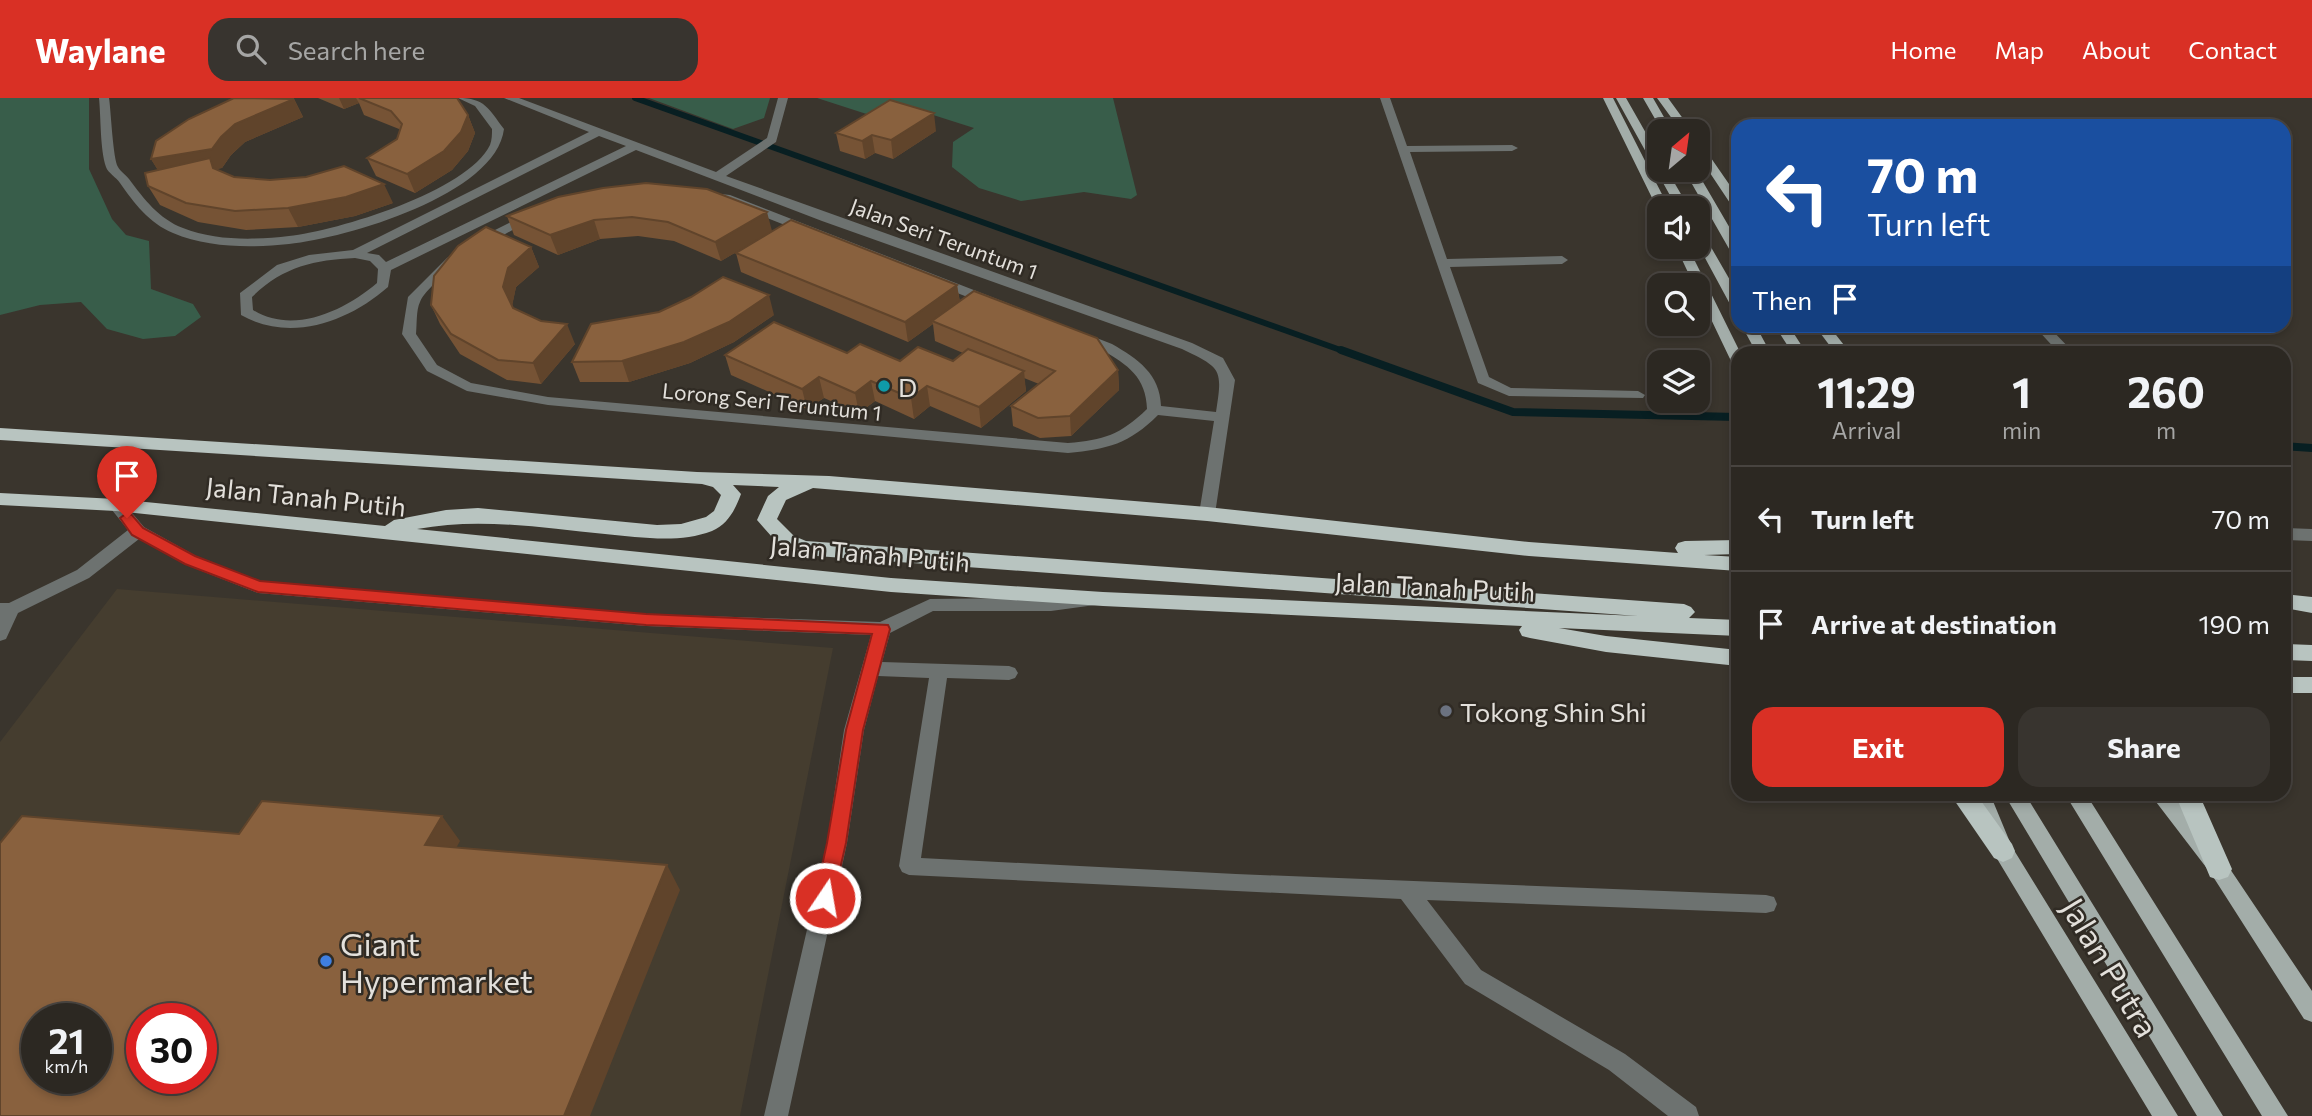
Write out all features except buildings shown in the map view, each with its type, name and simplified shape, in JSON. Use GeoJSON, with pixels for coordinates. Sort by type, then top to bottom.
{"type":"FeatureCollection","features":[{"type":"Feature","properties":{"kind":"highway","name":"Jalan Tanah Putih"},"geometry":{"type":"LineString","coordinates":[[0,434],[697,478],[829,482],[1207,514],[1529,549],[1731,563]]}},
{"type":"Feature","properties":{"kind":"highway"},"geometry":{"type":"LineString","coordinates":[[371,531],[446,517],[478,515],[657,532],[685,531],[710,524],[727,510],[731,494],[719,482],[697,478]]}},
{"type":"Feature","properties":{"kind":"highway"},"geometry":{"type":"LineString","coordinates":[[829,482],[793,487],[779,494],[771,503],[768,520],[787,541],[803,548],[1315,585],[1471,593],[1731,619]]}},
{"type":"Feature","properties":{"kind":"highway","name":"Jalan Tanah Putih"},"geometry":{"type":"LineString","coordinates":[[0,499],[116,505],[891,584],[1102,599],[1731,628]]}},
{"type":"Feature","properties":{"kind":"highway"},"geometry":{"type":"LineString","coordinates":[[1529,549],[1731,547]]}},
{"type":"Feature","properties":{"kind":"highway"},"geometry":{"type":"LineString","coordinates":[[2291,604],[2312,606]]}},
{"type":"Feature","properties":{"kind":"highway"},"geometry":{"type":"LineString","coordinates":[[1463,616],[1606,643],[1731,657]]}},
{"type":"Feature","properties":{"kind":"highway"},"geometry":{"type":"LineString","coordinates":[[2291,652],[2312,653]]}},
{"type":"Feature","properties":{"kind":"highway"},"geometry":{"type":"LineString","coordinates":[[2291,685],[2312,685]]}},
{"type":"Feature","properties":{"kind":"highway"},"geometry":{"type":"LineString","coordinates":[[1967,801],[2003,851]]}},
{"type":"Feature","properties":{"kind":"highway"},"geometry":{"type":"LineString","coordinates":[[2190,801],[2219,869]]}},
{"type":"Feature","properties":{"kind":"main road"},"geometry":{"type":"LineString","coordinates":[[1608,98],[1657,196]]}},
{"type":"Feature","properties":{"kind":"main road"},"geometry":{"type":"LineString","coordinates":[[1621,98],[1647,145]]}},
{"type":"Feature","properties":{"kind":"main road"},"geometry":{"type":"LineString","coordinates":[[1648,98],[1660,119]]}},
{"type":"Feature","properties":{"kind":"main road"},"geometry":{"type":"LineString","coordinates":[[1662,98],[1678,119]]}},
{"type":"Feature","properties":{"kind":"main road"},"geometry":{"type":"LineString","coordinates":[[1710,165],[1731,196]]}},
{"type":"Feature","properties":{"kind":"main road"},"geometry":{"type":"LineString","coordinates":[[1697,182],[1731,242]]}},
{"type":"Feature","properties":{"kind":"main road"},"geometry":{"type":"LineString","coordinates":[[1710,257],[1731,294]]}},
{"type":"Feature","properties":{"kind":"main road"},"geometry":{"type":"LineString","coordinates":[[1688,259],[1731,347]]}},
{"type":"Feature","properties":{"kind":"main road","name":"Jalan Putra"},"geometry":{"type":"LineString","coordinates":[[1983,801],[2003,851],[2166,1116]]}},
{"type":"Feature","properties":{"kind":"main road"},"geometry":{"type":"LineString","coordinates":[[2018,801],[2211,1116]]}},
{"type":"Feature","properties":{"kind":"main road"},"geometry":{"type":"LineString","coordinates":[[2079,801],[2276,1116]]}},
{"type":"Feature","properties":{"kind":"main road"},"geometry":{"type":"LineString","coordinates":[[2166,801],[2219,869],[2312,1011]]}},
{"type":"Feature","properties":{"kind":"street"},"geometry":{"type":"LineString","coordinates":[[104,98],[112,168],[123,175],[141,205],[179,231],[228,242],[293,240],[363,224],[417,205],[459,180],[495,148],[498,129],[479,104],[463,98]]}},
{"type":"Feature","properties":{"kind":"street","name":"Jalan Seri Teruntum 1"},"geometry":{"type":"LineString","coordinates":[[509,98],[826,218],[1187,346],[1218,361],[1228,380],[1218,459],[1207,514]]}},
{"type":"Feature","properties":{"kind":"street"},"geometry":{"type":"LineString","coordinates":[[718,176],[772,140],[783,98]]}},
{"type":"Feature","properties":{"kind":"street"},"geometry":{"type":"LineString","coordinates":[[1385,98],[1483,380],[1509,392],[1638,396]]}},
{"type":"Feature","properties":{"kind":"street"},"geometry":{"type":"LineString","coordinates":[[355,254],[598,132]]}},
{"type":"Feature","properties":{"kind":"street"},"geometry":{"type":"LineString","coordinates":[[385,268],[637,145]]}},
{"type":"Feature","properties":{"kind":"street"},"geometry":{"type":"LineString","coordinates":[[1404,149],[1512,148]]}},
{"type":"Feature","properties":{"kind":"street"},"geometry":{"type":"LineString","coordinates":[[459,180],[483,189]]}},
{"type":"Feature","properties":{"kind":"street","name":"Lorong Seri Teruntum 1"},"geometry":{"type":"LineString","coordinates":[[658,191],[726,198],[1107,347],[1133,362],[1147,377],[1155,393],[1154,410],[1131,434],[1102,445],[1068,448],[548,401],[467,387],[432,368],[409,334],[413,300],[452,261],[487,239],[555,205],[612,194],[658,191]]}},
{"type":"Feature","properties":{"kind":"street"},"geometry":{"type":"LineString","coordinates":[[534,195],[555,205]]}},
{"type":"Feature","properties":{"kind":"street"},"geometry":{"type":"LineString","coordinates":[[355,254],[374,258],[385,268],[383,284],[365,302],[333,316],[296,324],[264,322],[246,312],[245,296],[261,278],[289,264],[323,255],[355,254]]}},
{"type":"Feature","properties":{"kind":"street"},"geometry":{"type":"LineString","coordinates":[[1444,263],[1563,260]]}},
{"type":"Feature","properties":{"kind":"street"},"geometry":{"type":"LineString","coordinates":[[2048,333],[2060,346]]}},
{"type":"Feature","properties":{"kind":"street"},"geometry":{"type":"LineString","coordinates":[[1154,410],[1222,417]]}},
{"type":"Feature","properties":{"kind":"street"},"geometry":{"type":"LineString","coordinates":[[116,505],[138,531],[190,560],[258,587],[658,620],[882,629],[930,605],[1051,605],[1102,599]]}},
{"type":"Feature","properties":{"kind":"street"},"geometry":{"type":"LineString","coordinates":[[0,634],[6,609],[83,574],[138,531]]}},
{"type":"Feature","properties":{"kind":"street"},"geometry":{"type":"LineString","coordinates":[[2291,534],[2312,535]]}},
{"type":"Feature","properties":{"kind":"street"},"geometry":{"type":"LineString","coordinates":[[776,1116],[837,843],[855,730],[882,629]]}},
{"type":"Feature","properties":{"kind":"street"},"geometry":{"type":"LineString","coordinates":[[870,669],[1009,673]]}},
{"type":"Feature","properties":{"kind":"street"},"geometry":{"type":"LineString","coordinates":[[940,671],[909,866],[1766,904]]}},
{"type":"Feature","properties":{"kind":"street"},"geometry":{"type":"LineString","coordinates":[[1407,890],[1473,977],[1617,1062],[1687,1116]]}},
{"type":"Feature","properties":{"kind":"shaded area"},"geometry":{"type":"Polygon","coordinates":[[[117,589],[833,648],[740,1116],[0,1116],[0,742],[117,589]]]}},
{"type":"Feature","properties":{"kind":"green space"},"geometry":{"type":"Polygon","coordinates":[[[0,98],[89,98],[89,169],[112,219],[126,235],[149,241],[151,289],[193,304],[201,317],[175,336],[143,339],[107,329],[81,302],[40,305],[0,315],[0,98]]]}},
{"type":"Feature","properties":{"kind":"green space"},"geometry":{"type":"Polygon","coordinates":[[[649,98],[770,98],[764,118],[733,129],[649,98]]]}},
{"type":"Feature","properties":{"kind":"green space"},"geometry":{"type":"Polygon","coordinates":[[[817,98],[1113,98],[1137,195],[1131,199],[1084,192],[1021,201],[979,188],[952,167],[953,142],[974,128],[905,106],[882,119],[817,98]]]}},
{"type":"Feature","properties":{"kind":"waterway"},"geometry":{"type":"LineString","coordinates":[[635,98],[1346,352]]}},
{"type":"Feature","properties":{"kind":"waterway"},"geometry":{"type":"LineString","coordinates":[[1341,350],[1513,412],[1731,417]]}},
{"type":"Feature","properties":{"kind":"waterway"},"geometry":{"type":"LineString","coordinates":[[2291,446],[2312,448]]}},
{"type":"Feature","properties":{"kind":"place","name":"D"},"geometry":{"type":"Point","coordinates":[884,386]}},
{"type":"Feature","properties":{"kind":"place","name":"Tokong Shin Shi"},"geometry":{"type":"Point","coordinates":[1446,711]}},
{"type":"Feature","properties":{"kind":"place","name":"Giant Hypermarket"},"geometry":{"type":"Point","coordinates":[326,961]}},
{"type":"Feature","properties":{"kind":"route"},"geometry":{"type":"LineString","coordinates":[[127,518],[138,531],[190,560],[258,587],[646,620],[882,629],[855,730],[837,843],[825,898]]}}]}
